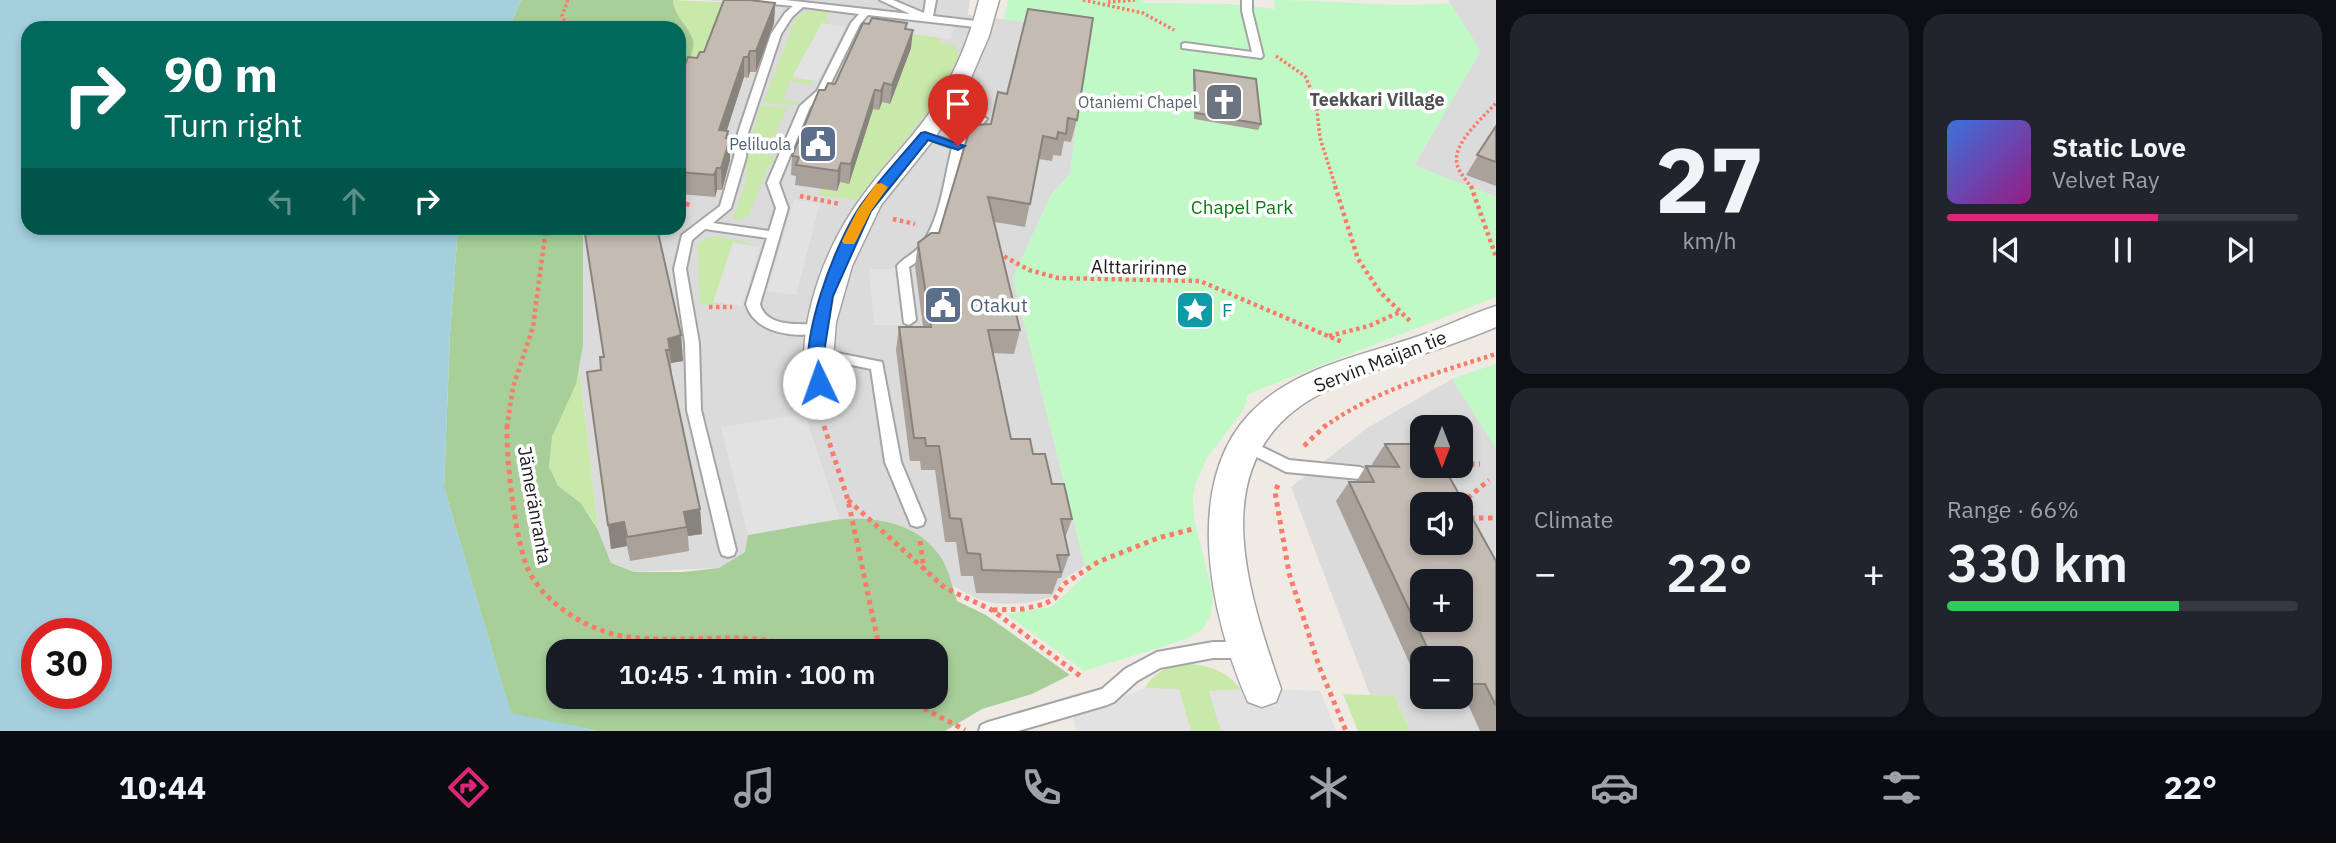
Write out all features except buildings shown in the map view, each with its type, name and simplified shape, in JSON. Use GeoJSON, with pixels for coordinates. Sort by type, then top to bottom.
{"type":"FeatureCollection","features":[{"type":"Feature","properties":{"kind":"street"},"geometry":{"type":"LineString","coordinates":[[822,411],[818,341],[832,279],[864,211],[925,135],[957,89],[984,25],[989,0]]}},
{"type":"Feature","properties":{"kind":"street","name":"Servin Maijan tie"},"geometry":{"type":"LineString","coordinates":[[1262,690],[1249,650],[1225,549],[1224,509],[1234,464],[1243,443],[1269,414],[1310,386],[1379,357],[1432,342],[1496,316]]}},
{"type":"Feature","properties":{"kind":"lane"},"geometry":{"type":"LineString","coordinates":[[761,0],[984,25]]}},
{"type":"Feature","properties":{"kind":"lane"},"geometry":{"type":"LineString","coordinates":[[885,0],[928,18]]}},
{"type":"Feature","properties":{"kind":"lane"},"geometry":{"type":"LineString","coordinates":[[928,18],[931,0]]}},
{"type":"Feature","properties":{"kind":"lane"},"geometry":{"type":"LineString","coordinates":[[1185,46],[1258,56],[1247,11],[1247,0]]}},
{"type":"Feature","properties":{"kind":"lane"},"geometry":{"type":"LineString","coordinates":[[728,550],[694,410],[692,343],[680,269],[686,238],[725,208],[740,157],[743,133],[776,34],[788,15],[800,5]]}},
{"type":"Feature","properties":{"kind":"lane"},"geometry":{"type":"LineString","coordinates":[[866,11],[856,23],[821,93],[805,106],[773,183],[782,208],[754,297],[753,310],[765,322],[877,365],[893,462],[917,520]]}},
{"type":"Feature","properties":{"kind":"lane"},"geometry":{"type":"LineString","coordinates":[[909,320],[903,266],[909,259],[920,254],[937,228],[958,146],[982,119]]}},
{"type":"Feature","properties":{"kind":"lane"},"geometry":{"type":"LineString","coordinates":[[925,135],[958,146]]}},
{"type":"Feature","properties":{"kind":"lane"},"geometry":{"type":"LineString","coordinates":[[702,225],[773,235]]}},
{"type":"Feature","properties":{"kind":"lane"},"geometry":{"type":"LineString","coordinates":[[1243,443],[1286,466],[1360,473]]}},
{"type":"Feature","properties":{"kind":"lane"},"geometry":{"type":"LineString","coordinates":[[988,731],[1107,696],[1131,675],[1157,660],[1213,650],[1249,650]]}},
{"type":"Feature","properties":{"kind":"path"},"geometry":{"type":"LineString","coordinates":[[564,21],[562,16],[568,0]]}},
{"type":"Feature","properties":{"kind":"path"},"geometry":{"type":"LineString","coordinates":[[1083,0],[1135,0]]}},
{"type":"Feature","properties":{"kind":"path"},"geometry":{"type":"LineString","coordinates":[[1101,2],[1164,22],[1185,46]]}},
{"type":"Feature","properties":{"kind":"path"},"geometry":{"type":"LineString","coordinates":[[1257,46],[1305,76],[1316,101],[1320,138],[1358,259],[1380,292],[1432,342]]}},
{"type":"Feature","properties":{"kind":"path"},"geometry":{"type":"LineString","coordinates":[[1496,103],[1460,145],[1456,159],[1458,169],[1475,193],[1496,257]]}},
{"type":"Feature","properties":{"kind":"path","name":"Jämeränranta"},"geometry":{"type":"LineString","coordinates":[[544,235],[538,257],[535,315],[530,343],[511,394],[507,434],[521,542],[530,575],[550,598],[601,633],[629,637],[754,639]]}},
{"type":"Feature","properties":{"kind":"path","name":"Alttaririnne"},"geometry":{"type":"LineString","coordinates":[[987,247],[1029,270],[1058,278],[1200,281],[1379,357]]}},
{"type":"Feature","properties":{"kind":"path"},"geometry":{"type":"LineString","coordinates":[[701,307],[729,307]]}},
{"type":"Feature","properties":{"kind":"path"},"geometry":{"type":"LineString","coordinates":[[1328,336],[1369,326],[1400,312]]}},
{"type":"Feature","properties":{"kind":"path"},"geometry":{"type":"LineString","coordinates":[[1346,731],[1319,666],[1289,573],[1275,492],[1286,466],[1320,427],[1363,401],[1496,354]]}},
{"type":"Feature","properties":{"kind":"path"},"geometry":{"type":"LineString","coordinates":[[822,411],[848,500],[877,639]]}},
{"type":"Feature","properties":{"kind":"path"},"geometry":{"type":"LineString","coordinates":[[1474,464],[1480,464]]}},
{"type":"Feature","properties":{"kind":"path"},"geometry":{"type":"LineString","coordinates":[[1473,494],[1489,480]]}},
{"type":"Feature","properties":{"kind":"path"},"geometry":{"type":"LineString","coordinates":[[848,500],[946,588],[992,610],[1107,696]]}},
{"type":"Feature","properties":{"kind":"path"},"geometry":{"type":"LineString","coordinates":[[1473,518],[1496,518]]}},
{"type":"Feature","properties":{"kind":"path"},"geometry":{"type":"LineString","coordinates":[[992,610],[1023,609],[1045,604],[1055,598],[1064,584],[1081,572],[1125,549],[1225,521]]}},
{"type":"Feature","properties":{"kind":"path"},"geometry":{"type":"LineString","coordinates":[[925,709],[967,731]]}},
{"type":"Feature","properties":{"kind":"shaded area"},"geometry":{"type":"Polygon","coordinates":[[[703,0],[970,0],[968,15],[1089,29],[1070,174],[1051,195],[1013,278],[1085,566],[1064,579],[1052,597],[1008,604],[975,598],[952,585],[947,572],[909,530],[888,522],[840,519],[745,552],[719,568],[634,572],[611,563],[598,530],[579,367],[583,346],[581,235],[686,235],[686,72],[737,3],[703,0]]]}},
{"type":"Feature","properties":{"kind":"shaded area"},"geometry":{"type":"Polygon","coordinates":[[[1448,0],[1496,0],[1496,197],[1414,166],[1480,51],[1448,0]]]}},
{"type":"Feature","properties":{"kind":"shaded area"},"geometry":{"type":"Polygon","coordinates":[[[894,13],[957,22],[950,39],[888,31],[894,13]]]}},
{"type":"Feature","properties":{"kind":"shaded area"},"geometry":{"type":"Polygon","coordinates":[[[822,23],[846,27],[818,81],[792,77],[822,23]]]}},
{"type":"Feature","properties":{"kind":"shaded area"},"geometry":{"type":"Polygon","coordinates":[[[794,200],[820,203],[796,295],[767,291],[794,200]]]}},
{"type":"Feature","properties":{"kind":"shaded area"},"geometry":{"type":"Polygon","coordinates":[[[733,243],[760,247],[742,306],[713,302],[733,243]]]}},
{"type":"Feature","properties":{"kind":"shaded area"},"geometry":{"type":"Polygon","coordinates":[[[869,269],[897,269],[905,325],[874,325],[869,269]]]}},
{"type":"Feature","properties":{"kind":"shaded area"},"geometry":{"type":"Polygon","coordinates":[[[1496,364],[1496,731],[1410,731],[1395,696],[1370,695],[1291,487],[1367,428],[1452,379],[1496,364]]]}},
{"type":"Feature","properties":{"kind":"shaded area"},"geometry":{"type":"Polygon","coordinates":[[[805,414],[840,519],[748,535],[721,427],[805,414]]]}},
{"type":"Feature","properties":{"kind":"shaded area"},"geometry":{"type":"Polygon","coordinates":[[[1145,688],[1179,689],[1191,731],[1076,731],[1073,716],[1145,688]]]}},
{"type":"Feature","properties":{"kind":"shaded area"},"geometry":{"type":"Polygon","coordinates":[[[1209,691],[1320,691],[1336,731],[1221,731],[1209,691]]]}},
{"type":"Feature","properties":{"kind":"green space"},"geometry":{"type":"Polygon","coordinates":[[[521,0],[673,0],[682,21],[512,21],[521,0]]]}},
{"type":"Feature","properties":{"kind":"green space"},"geometry":{"type":"Polygon","coordinates":[[[673,0],[738,3],[702,70],[686,69],[693,40],[686,30],[686,21],[680,21],[675,13],[673,0]]]}},
{"type":"Feature","properties":{"kind":"green space","name":"Chapel Park"},"geometry":{"type":"Polygon","coordinates":[[[1008,0],[1142,0],[1145,3],[1230,4],[1275,9],[1274,0],[1406,5],[1450,3],[1481,51],[1414,165],[1496,197],[1496,297],[1248,394],[1244,409],[1207,458],[1196,482],[1193,497],[1194,519],[1213,595],[1211,615],[1203,629],[1187,639],[1084,671],[1006,614],[1051,607],[1087,574],[1013,278],[1051,195],[1070,174],[1088,29],[1004,19],[1008,0]]]}},
{"type":"Feature","properties":{"kind":"green space"},"geometry":{"type":"Polygon","coordinates":[[[806,11],[829,11],[825,20],[831,22],[830,25],[822,24],[793,77],[813,81],[811,85],[791,81],[783,99],[799,102],[797,105],[763,103],[795,19],[806,11]]]}},
{"type":"Feature","properties":{"kind":"green space"},"geometry":{"type":"Polygon","coordinates":[[[880,16],[893,17],[888,31],[941,38],[940,42],[955,46],[959,57],[926,114],[856,200],[818,195],[820,188],[836,191],[854,139],[863,141],[871,116],[862,114],[882,102],[890,103],[911,49],[866,25],[880,16]]]}},
{"type":"Feature","properties":{"kind":"green space"},"geometry":{"type":"Polygon","coordinates":[[[686,27],[693,40],[686,66],[686,27]]]}},
{"type":"Feature","properties":{"kind":"green space"},"geometry":{"type":"Polygon","coordinates":[[[761,105],[787,108],[766,155],[776,157],[767,170],[748,217],[737,221],[733,217],[746,180],[747,149],[761,105]]]}},
{"type":"Feature","properties":{"kind":"green space"},"geometry":{"type":"Polygon","coordinates":[[[457,235],[583,235],[583,346],[576,384],[552,437],[549,467],[558,486],[581,503],[598,530],[611,563],[634,572],[683,572],[719,568],[745,552],[748,535],[823,521],[876,520],[900,526],[922,537],[940,556],[957,601],[986,615],[1070,675],[1032,694],[982,709],[945,731],[598,731],[511,714],[444,488],[450,333],[457,235]]]}},
{"type":"Feature","properties":{"kind":"green space"},"geometry":{"type":"Polygon","coordinates":[[[717,236],[754,244],[733,243],[714,302],[724,304],[700,305],[697,245],[704,239],[717,236]]]}},
{"type":"Feature","properties":{"kind":"green space"},"geometry":{"type":"Polygon","coordinates":[[[1496,364],[1496,449],[1452,379],[1496,364]]]}},
{"type":"Feature","properties":{"kind":"green space"},"geometry":{"type":"Polygon","coordinates":[[[579,367],[598,530],[580,502],[558,486],[551,473],[549,459],[556,427],[579,367]]]}},
{"type":"Feature","properties":{"kind":"green space"},"geometry":{"type":"Polygon","coordinates":[[[1183,664],[1200,665],[1223,673],[1241,690],[1209,691],[1221,731],[1191,731],[1179,690],[1145,688],[1152,678],[1161,672],[1183,664]]]}},
{"type":"Feature","properties":{"kind":"green space"},"geometry":{"type":"Polygon","coordinates":[[[1343,694],[1395,696],[1410,731],[1358,731],[1343,694]]]}},
{"type":"Feature","properties":{"kind":"water"},"geometry":{"type":"Polygon","coordinates":[[[0,0],[521,0],[512,21],[21,21],[21,235],[457,235],[450,333],[444,488],[511,713],[598,731],[0,731],[0,0]]]}},
{"type":"Feature","properties":{"kind":"slow traffic"},"geometry":{"type":"LineString","coordinates":[[849,241],[864,211],[881,187]]}},
{"type":"Feature","properties":{"kind":"place","name":"Otaniemi Chapel"},"geometry":{"type":"Point","coordinates":[1224,102]}},
{"type":"Feature","properties":{"kind":"place","name":"Peliluola"},"geometry":{"type":"Point","coordinates":[818,144]}},
{"type":"Feature","properties":{"kind":"place","name":"Otakut"},"geometry":{"type":"Point","coordinates":[943,305]}},
{"type":"Feature","properties":{"kind":"place","name":"F"},"geometry":{"type":"Point","coordinates":[1195,310]}},
{"type":"Feature","properties":{"kind":"district","name":"Teekkari Village"},"geometry":{"type":"Point","coordinates":[1377,99]}},
{"type":"Feature","properties":{"kind":"route"},"geometry":{"type":"LineString","coordinates":[[819,383],[817,346],[825,296],[864,211],[925,135],[958,146]]}}]}
